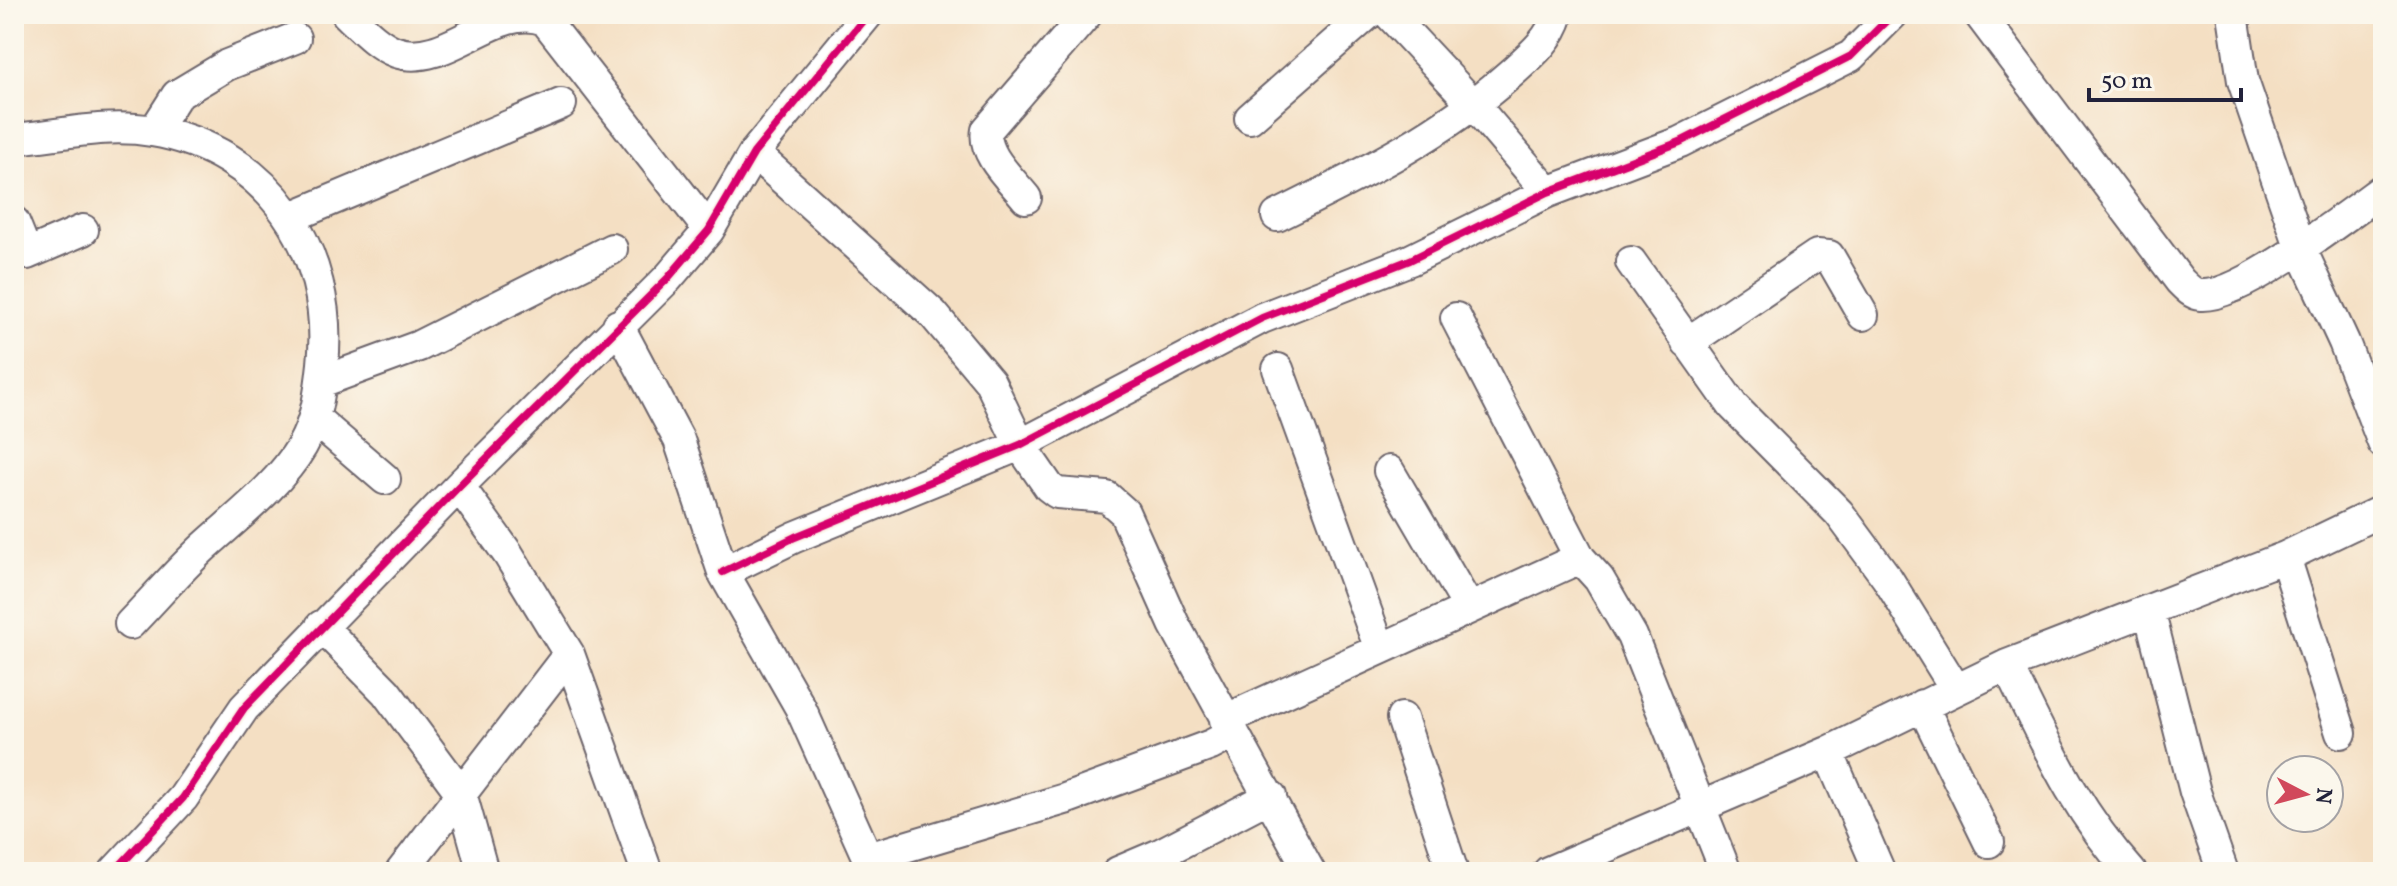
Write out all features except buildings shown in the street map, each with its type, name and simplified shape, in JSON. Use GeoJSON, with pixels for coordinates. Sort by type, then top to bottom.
{"type":"FeatureCollection","features":[{"type":"Feature","properties":{"kind":"street"},"geometry":{"type":"LineString","coordinates":[[347,14],[390,49],[410,54],[435,49],[513,18],[531,14],[545,20],[709,230]]}},
{"type":"Feature","properties":{"kind":"street"},"geometry":{"type":"LineString","coordinates":[[114,872],[183,798],[244,708],[459,486],[668,278],[709,230],[754,153],[868,14]]}},
{"type":"Feature","properties":{"kind":"street"},"geometry":{"type":"LineString","coordinates":[[1026,198],[990,152],[985,141],[987,130],[1087,14]]}},
{"type":"Feature","properties":{"kind":"street"},"geometry":{"type":"LineString","coordinates":[[1250,118],[1368,14]]}},
{"type":"Feature","properties":{"kind":"street"},"geometry":{"type":"LineString","coordinates":[[1389,14],[1474,105],[1548,192]]}},
{"type":"Feature","properties":{"kind":"street"},"geometry":{"type":"LineString","coordinates":[[1277,216],[1393,159],[1474,105],[1542,46],[1558,14]]}},
{"type":"Feature","properties":{"kind":"street"},"geometry":{"type":"LineString","coordinates":[[723,572],[795,537],[1020,445],[1262,318],[1410,260],[1548,192],[1680,142],[1851,56],[1893,14]]}},
{"type":"Feature","properties":{"kind":"street"},"geometry":{"type":"LineString","coordinates":[[1979,14],[2099,178],[2193,293],[2204,295],[2254,276],[2301,249],[2383,189]]}},
{"type":"Feature","properties":{"kind":"street"},"geometry":{"type":"LineString","coordinates":[[2235,15],[2243,81],[2301,249],[2344,342],[2383,443]]}},
{"type":"Feature","properties":{"kind":"street"},"geometry":{"type":"LineString","coordinates":[[154,131],[177,95],[227,65],[295,38]]}},
{"type":"Feature","properties":{"kind":"street"},"geometry":{"type":"LineString","coordinates":[[291,217],[561,104]]}},
{"type":"Feature","properties":{"kind":"street"},"geometry":{"type":"LineString","coordinates":[[14,139],[113,127],[154,131],[196,143],[232,163],[291,217],[311,253],[321,285],[325,321],[321,382],[314,418],[302,446],[281,473],[130,624]]}},
{"type":"Feature","properties":{"kind":"street"},"geometry":{"type":"LineString","coordinates":[[754,153],[933,314],[990,382],[1020,445],[1049,487],[1057,493],[1107,497],[1124,512],[1174,624],[1310,872]]}},
{"type":"Feature","properties":{"kind":"street"},"geometry":{"type":"LineString","coordinates":[[14,222],[27,254],[83,230]]}},
{"type":"Feature","properties":{"kind":"street"},"geometry":{"type":"LineString","coordinates":[[321,382],[419,346],[612,249]]}},
{"type":"Feature","properties":{"kind":"street"},"geometry":{"type":"LineString","coordinates":[[1687,343],[1817,255],[1829,256],[1863,315]]}},
{"type":"Feature","properties":{"kind":"street"},"geometry":{"type":"LineString","coordinates":[[1631,262],[1733,406],[1839,513],[1887,578],[1955,688]]}},
{"type":"Feature","properties":{"kind":"street"},"geometry":{"type":"LineString","coordinates":[[1456,318],[1580,558],[1599,579],[1632,636],[1703,807],[1726,872]]}},
{"type":"Feature","properties":{"kind":"street"},"geometry":{"type":"LineString","coordinates":[[618,325],[679,440],[723,572],[800,707],[871,865],[1211,745],[1229,726],[1380,649],[1580,558]]}},
{"type":"Feature","properties":{"kind":"street"},"geometry":{"type":"LineString","coordinates":[[1278,369],[1380,649]]}},
{"type":"Feature","properties":{"kind":"street"},"geometry":{"type":"LineString","coordinates":[[314,418],[385,479]]}},
{"type":"Feature","properties":{"kind":"street"},"geometry":{"type":"LineString","coordinates":[[1389,471],[1469,608]]}},
{"type":"Feature","properties":{"kind":"street"},"geometry":{"type":"LineString","coordinates":[[459,486],[508,554],[569,654],[647,872]]}},
{"type":"Feature","properties":{"kind":"street"},"geometry":{"type":"LineString","coordinates":[[1548,872],[1828,752],[2007,665],[2285,557],[2383,510]]}},
{"type":"Feature","properties":{"kind":"street"},"geometry":{"type":"LineString","coordinates":[[2285,557],[2341,733]]}},
{"type":"Feature","properties":{"kind":"street"},"geometry":{"type":"LineString","coordinates":[[2149,610],[2195,792],[2223,872]]}},
{"type":"Feature","properties":{"kind":"street"},"geometry":{"type":"LineString","coordinates":[[321,626],[386,692],[461,793],[483,872]]}},
{"type":"Feature","properties":{"kind":"street"},"geometry":{"type":"LineString","coordinates":[[401,872],[569,654]]}},
{"type":"Feature","properties":{"kind":"street"},"geometry":{"type":"LineString","coordinates":[[2007,665],[2067,788],[2101,839],[2131,872]]}},
{"type":"Feature","properties":{"kind":"street"},"geometry":{"type":"LineString","coordinates":[[1922,705],[1989,842]]}},
{"type":"Feature","properties":{"kind":"street"},"geometry":{"type":"LineString","coordinates":[[1402,718],[1453,872]]}},
{"type":"Feature","properties":{"kind":"street"},"geometry":{"type":"LineString","coordinates":[[1828,752],[1880,872]]}},
{"type":"Feature","properties":{"kind":"street"},"geometry":{"type":"LineString","coordinates":[[1118,872],[1158,855],[1271,796]]}},
{"type":"Feature","properties":{"kind":"cycle path"},"geometry":{"type":"LineString","coordinates":[[114,872],[183,798],[244,708],[459,486],[668,278],[709,230],[754,153],[868,14]]}},
{"type":"Feature","properties":{"kind":"cycle path"},"geometry":{"type":"LineString","coordinates":[[723,572],[795,537],[1020,445],[1262,318],[1410,260],[1548,192],[1680,142],[1851,56],[1893,14]]}}]}
